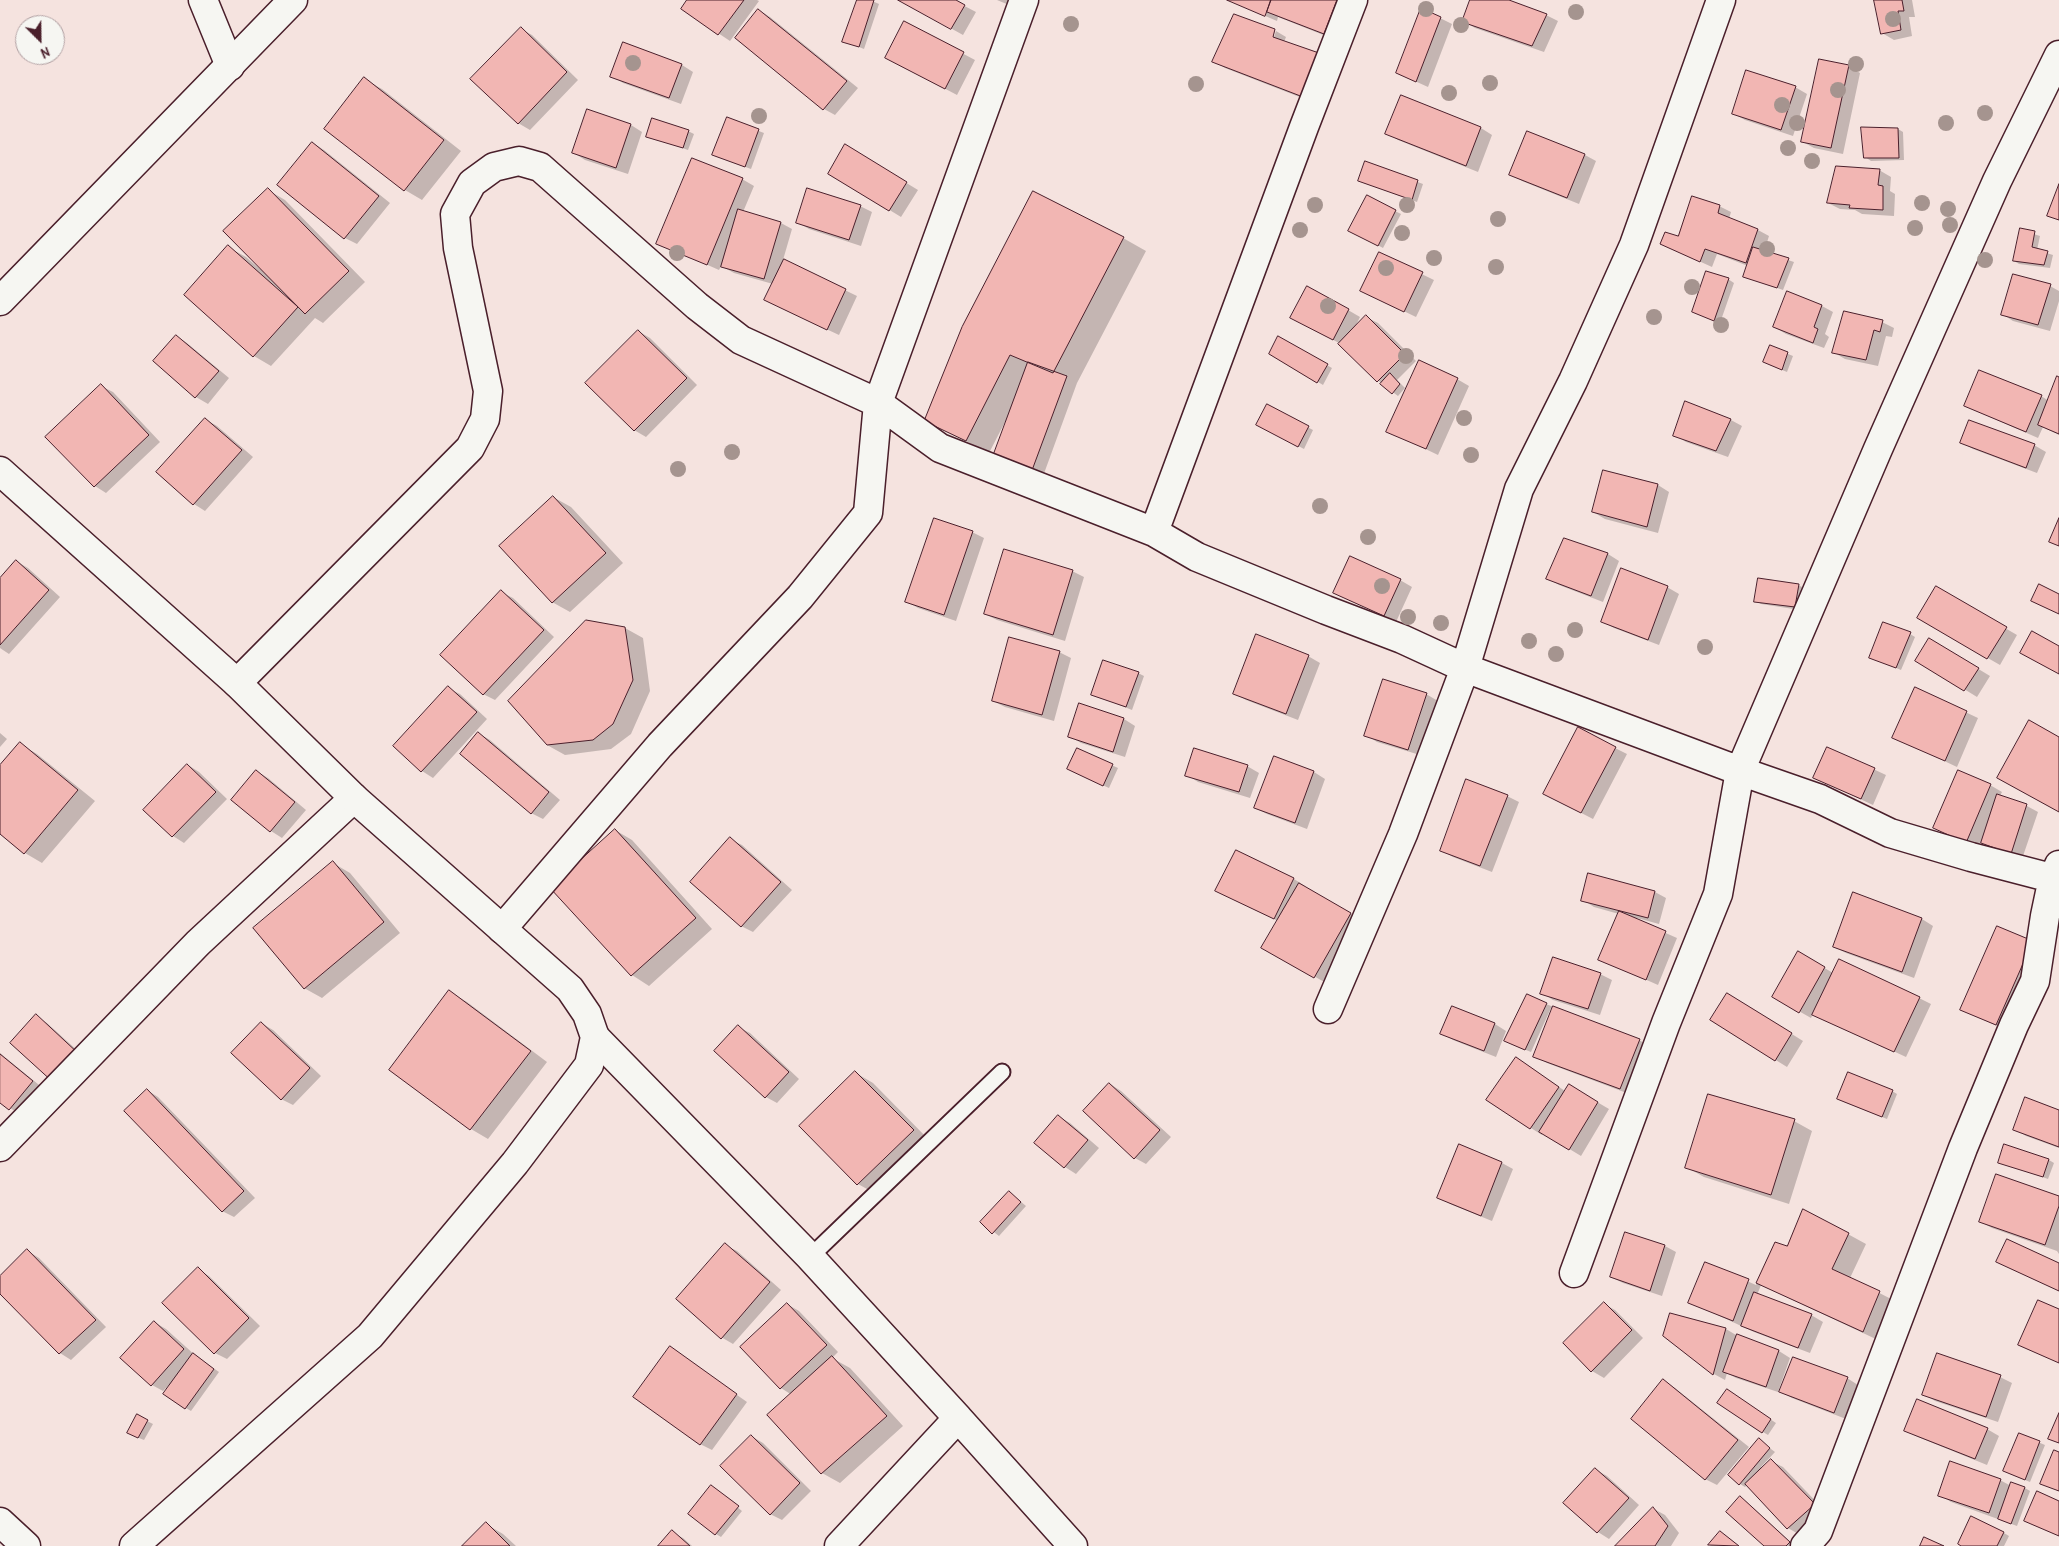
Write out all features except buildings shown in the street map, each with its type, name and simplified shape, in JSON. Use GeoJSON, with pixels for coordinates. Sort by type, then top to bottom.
{"type":"FeatureCollection","features":[{"type":"Feature","properties":{"kind":"street"},"geometry":{"type":"LineString","coordinates":[[203,0],[230,66]]}},
{"type":"Feature","properties":{"kind":"street"},"geometry":{"type":"LineString","coordinates":[[0,301],[293,0]]}},
{"type":"Feature","properties":{"kind":"street"},"geometry":{"type":"LineString","coordinates":[[502,929],[660,745],[800,597],[868,513],[878,403],[1024,0]]}},
{"type":"Feature","properties":{"kind":"street"},"geometry":{"type":"LineString","coordinates":[[1154,532],[1304,126],[1353,0]]}},
{"type":"Feature","properties":{"kind":"street"},"geometry":{"type":"LineString","coordinates":[[1328,1009],[1403,834],[1465,668],[1519,489],[1573,381],[1634,245],[1720,0]]}},
{"type":"Feature","properties":{"kind":"street"},"geometry":{"type":"LineString","coordinates":[[1574,1273],[1666,1023],[1718,894],[1740,771],[1878,449],[1993,190],[2059,55]]}},
{"type":"Feature","properties":{"kind":"street"},"geometry":{"type":"LineString","coordinates":[[237,683],[470,448],[485,419],[488,391],[458,248],[455,214],[472,182],[494,168],[519,161],[540,167],[697,306],[741,340],[878,403],[940,448],[1154,532],[1196,557],[1402,639],[1465,668],[1820,799],[1890,832],[1971,857],[2057,875],[2045,916],[2036,981],[2014,1025],[1963,1148],[1818,1531],[1805,1546]]}},
{"type":"Feature","properties":{"kind":"street"},"geometry":{"type":"LineString","coordinates":[[0,470],[237,683],[354,798],[570,989],[588,1014],[594,1037],[589,1065],[532,1141],[370,1336],[134,1546]]}},
{"type":"Feature","properties":{"kind":"street"},"geometry":{"type":"LineString","coordinates":[[0,1147],[198,943],[354,798]]}},
{"type":"Feature","properties":{"kind":"street"},"geometry":{"type":"LineString","coordinates":[[594,1037],[810,1257],[1073,1546]]}},
{"type":"Feature","properties":{"kind":"street"},"geometry":{"type":"LineString","coordinates":[[839,1546],[958,1418]]}},
{"type":"Feature","properties":{"kind":"street"},"geometry":{"type":"LineString","coordinates":[[0,1522],[26,1546]]}},
{"type":"Feature","properties":{"kind":"lane"},"geometry":{"type":"LineString","coordinates":[[810,1257],[1002,1072]]}}]}
